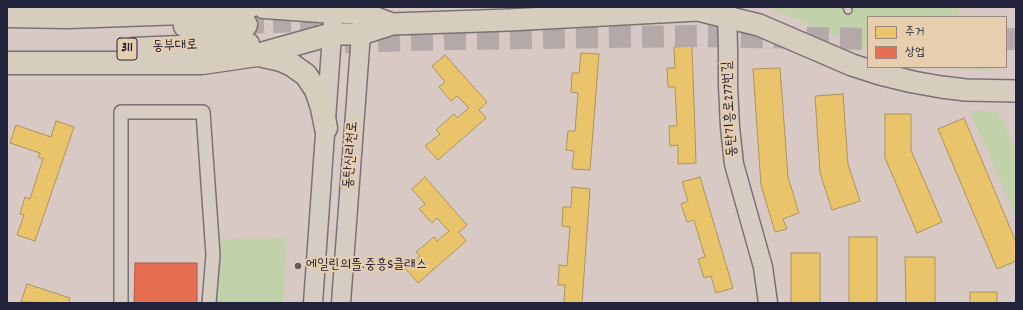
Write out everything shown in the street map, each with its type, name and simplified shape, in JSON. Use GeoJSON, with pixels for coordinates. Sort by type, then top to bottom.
{"type":"FeatureCollection","features":[{"type":"Feature","properties":{"kind":"highway"},"geometry":{"type":"LineString","coordinates":[[264,7],[334,10]]}},
{"type":"Feature","properties":{"kind":"highway"},"geometry":{"type":"LineString","coordinates":[[7,16],[68,17],[175,13],[250,33],[332,34]]}},
{"type":"Feature","properties":{"kind":"highway","name":"동부대로"},"geometry":{"type":"LineString","coordinates":[[7,27],[250,33]]}},
{"type":"Feature","properties":{"kind":"highway"},"geometry":{"type":"LineString","coordinates":[[7,62],[202,64],[250,33]]}},
{"type":"Feature","properties":{"kind":"highway"},"geometry":{"type":"LineString","coordinates":[[250,33],[280,60],[292,65],[306,75],[316,90],[322,108],[326,128]]}},
{"type":"Feature","properties":{"kind":"highway","name":"동부대로"},"geometry":{"type":"LineString","coordinates":[[7,51],[136,49],[250,33]]}},
{"type":"Feature","properties":{"kind":"main road"},"geometry":{"type":"LineString","coordinates":[[334,10],[363,10],[392,24]]}},
{"type":"Feature","properties":{"kind":"main road"},"geometry":{"type":"LineString","coordinates":[[332,34],[361,34],[392,24],[516,20],[698,10],[727,12],[852,65],[880,74],[941,87],[966,90],[1015,91]]}},
{"type":"Feature","properties":{"kind":"street","name":"동탄신리천로"},"geometry":{"type":"LineString","coordinates":[[313,303],[334,10]]}},
{"type":"Feature","properties":{"kind":"street","name":"동탄신리천로"},"geometry":{"type":"LineString","coordinates":[[341,303],[363,10]]}},
{"type":"Feature","properties":{"kind":"street","name":"동탄기흥로277번길"},"geometry":{"type":"LineString","coordinates":[[727,12],[730,127],[734,164],[763,267],[768,303]]}},
{"type":"Feature","properties":{"kind":"street"},"geometry":{"type":"LineString","coordinates":[[121,303],[121,112],[204,112],[213,255],[209,303]]}},
{"type":"Feature","properties":{"kind":"green space"},"geometry":{"type":"Polygon","coordinates":[[[768,7],[956,7],[961,16],[867,16],[867,48],[768,7]]]}},
{"type":"Feature","properties":{"kind":"green space"},"geometry":{"type":"Polygon","coordinates":[[[949,68],[991,68],[993,71],[949,68]]]}},
{"type":"Feature","properties":{"kind":"green space"},"geometry":{"type":"Polygon","coordinates":[[[970,111],[998,112],[1016,150],[1016,217],[970,111]]]}},
{"type":"Feature","properties":{"kind":"green space"},"geometry":{"type":"Polygon","coordinates":[[[287,238],[283,303],[215,303],[221,239],[287,238]]]}},
{"type":"Feature","properties":{"kind":"building: 주거"},"geometry":{"type":"Polygon","coordinates":[[[692,46],[696,163],[678,164],[678,145],[670,146],[669,126],[677,126],[675,87],[668,87],[667,68],[675,68],[674,47],[692,46]]]}},
{"type":"Feature","properties":{"kind":"building: 주거"},"geometry":{"type":"Polygon","coordinates":[[[581,53],[599,54],[590,170],[572,169],[574,151],[566,150],[568,131],[575,131],[578,93],[571,92],[572,73],[579,73],[581,53]]]}},
{"type":"Feature","properties":{"kind":"building: 주거"},"geometry":{"type":"Polygon","coordinates":[[[445,55],[487,102],[479,110],[486,118],[438,160],[425,146],[440,134],[436,130],[454,114],[457,118],[469,108],[457,96],[451,101],[439,87],[445,82],[432,66],[445,55]]]}},
{"type":"Feature","properties":{"kind":"building: 주거"},"geometry":{"type":"Polygon","coordinates":[[[780,68],[788,177],[799,213],[783,219],[787,229],[775,232],[761,185],[753,69],[780,68]]]}},
{"type":"Feature","properties":{"kind":"building: 주거"},"geometry":{"type":"Polygon","coordinates":[[[843,94],[848,164],[860,201],[832,210],[820,173],[815,96],[843,94]]]}},
{"type":"Feature","properties":{"kind":"building: 주거"},"geometry":{"type":"Polygon","coordinates":[[[885,114],[911,114],[911,150],[942,222],[917,233],[885,158],[885,114]]]}},
{"type":"Feature","properties":{"kind":"building: 주거"},"geometry":{"type":"Polygon","coordinates":[[[964,118],[1016,242],[1016,261],[997,269],[938,129],[964,118]]]}},
{"type":"Feature","properties":{"kind":"building: 주거"},"geometry":{"type":"Polygon","coordinates":[[[56,121],[74,127],[35,241],[17,235],[24,215],[20,214],[25,197],[30,199],[43,159],[38,157],[40,153],[10,143],[16,125],[51,137],[56,121]]]}},
{"type":"Feature","properties":{"kind":"building: 주거"},"geometry":{"type":"Polygon","coordinates":[[[425,177],[467,225],[459,232],[466,241],[418,283],[405,268],[420,256],[416,252],[434,237],[437,241],[449,231],[437,218],[432,223],[419,209],[425,204],[412,189],[425,177]]]}},
{"type":"Feature","properties":{"kind":"building: 주거"},"geometry":{"type":"Polygon","coordinates":[[[700,177],[733,288],[716,293],[711,276],[704,278],[698,259],[705,257],[694,220],[687,222],[681,204],[688,201],[682,182],[700,177]]]}},
{"type":"Feature","properties":{"kind":"building: 주거"},"geometry":{"type":"Polygon","coordinates":[[[572,187],[590,189],[582,303],[564,303],[565,285],[558,285],[559,265],[567,266],[570,227],[562,226],[563,207],[571,207],[572,187]]]}},
{"type":"Feature","properties":{"kind":"building: 주거"},"geometry":{"type":"Polygon","coordinates":[[[849,237],[877,237],[877,303],[849,303],[849,237]]]}},
{"type":"Feature","properties":{"kind":"building: 주거"},"geometry":{"type":"Polygon","coordinates":[[[791,253],[820,253],[820,303],[791,303],[791,253]]]}},
{"type":"Feature","properties":{"kind":"building: 주거"},"geometry":{"type":"Polygon","coordinates":[[[905,257],[935,257],[935,303],[906,303],[905,257]]]}},
{"type":"Feature","properties":{"kind":"building: 주거"},"geometry":{"type":"Polygon","coordinates":[[[27,284],[70,298],[69,303],[21,302],[27,284]]]}},
{"type":"Feature","properties":{"kind":"building: 주거"},"geometry":{"type":"Polygon","coordinates":[[[970,292],[997,292],[997,303],[970,303],[970,292]]]}},
{"type":"Feature","properties":{"kind":"building: 상업"},"geometry":{"type":"Polygon","coordinates":[[[135,263],[197,263],[197,303],[134,303],[135,263]]]}},
{"type":"Feature","properties":{"kind":"tunnel"},"geometry":{"type":"LineString","coordinates":[[246,25],[347,21]]}},
{"type":"Feature","properties":{"kind":"tunnel"},"geometry":{"type":"LineString","coordinates":[[345,42],[450,39],[699,36],[867,39]]}},
{"type":"Feature","properties":{"kind":"tunnel"},"geometry":{"type":"LineString","coordinates":[[1007,39],[1016,39]]}},
{"type":"Feature","properties":{"kind":"place","name":"에일린의뜰.중흥S클래스"},"geometry":{"type":"Point","coordinates":[298,266]}}]}
